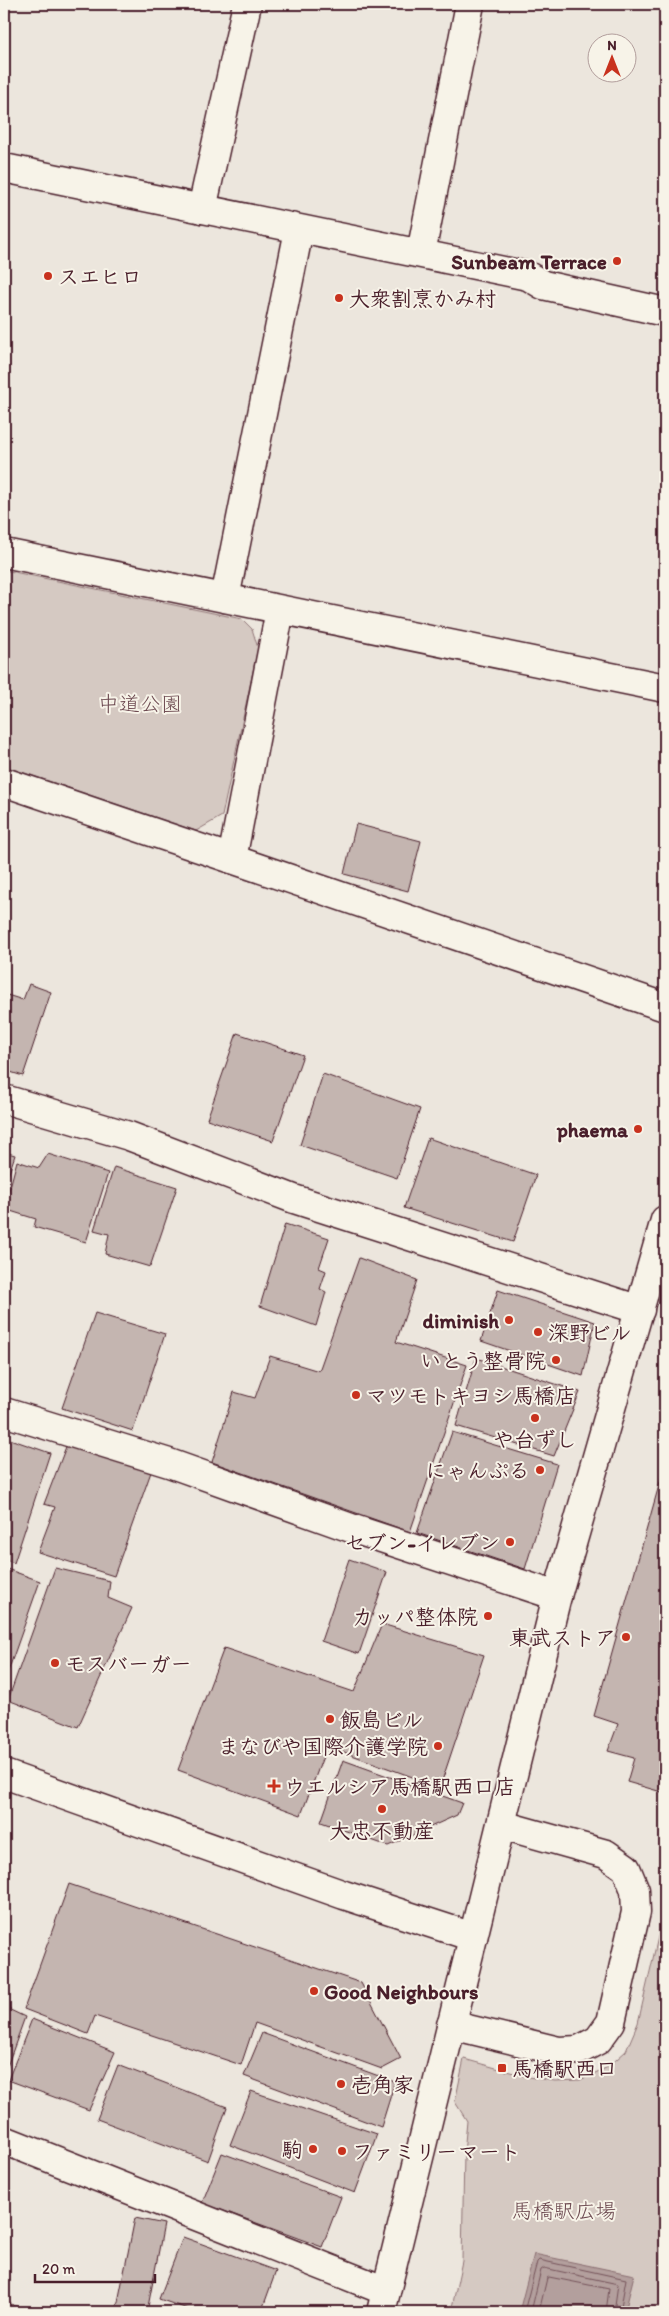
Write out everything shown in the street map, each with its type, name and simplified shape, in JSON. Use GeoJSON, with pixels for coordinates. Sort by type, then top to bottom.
{"type":"FeatureCollection","features":[{"type":"Feature","properties":{"kind":"street"},"geometry":{"type":"LineString","coordinates":[[202,209],[247,4]]}},
{"type":"Feature","properties":{"kind":"street"},"geometry":{"type":"LineString","coordinates":[[421,253],[470,4]]}},
{"type":"Feature","properties":{"kind":"street"},"geometry":{"type":"LineString","coordinates":[[4,168],[528,276],[543,285],[665,312]]}},
{"type":"Feature","properties":{"kind":"street"},"geometry":{"type":"LineString","coordinates":[[225,598],[298,230]]}},
{"type":"Feature","properties":{"kind":"street"},"geometry":{"type":"LineString","coordinates":[[4,553],[665,688]]}},
{"type":"Feature","properties":{"kind":"street"},"geometry":{"type":"LineString","coordinates":[[232,859],[280,610]]}},
{"type":"Feature","properties":{"kind":"street"},"geometry":{"type":"LineString","coordinates":[[4,782],[665,1007]]}},
{"type":"Feature","properties":{"kind":"street"},"geometry":{"type":"LineString","coordinates":[[4,1099],[129,1136],[294,1199],[640,1310]]}},
{"type":"Feature","properties":{"kind":"street"},"geometry":{"type":"LineString","coordinates":[[4,2140],[384,2302],[557,1596],[665,1220]]}},
{"type":"Feature","properties":{"kind":"street"},"geometry":{"type":"LineString","coordinates":[[4,1412],[169,1463],[351,1528],[557,1596]]}},
{"type":"Feature","properties":{"kind":"street"},"geometry":{"type":"LineString","coordinates":[[4,1774],[344,1895],[474,1936]]}},
{"type":"Feature","properties":{"kind":"street"},"geometry":{"type":"LineString","coordinates":[[451,2024],[559,2051],[579,2050],[598,2040],[612,2022],[636,1912],[635,1890],[626,1868],[606,1854],[502,1825]]}},
{"type":"Feature","properties":{"kind":"green space","name":"中道公園"},"geometry":{"type":"Polygon","coordinates":[[[4,570],[242,619],[252,629],[258,648],[222,816],[196,831],[4,766],[4,570]]]}},
{"type":"Feature","properties":{"kind":"green space","name":"馬橋駅広場"},"geometry":{"type":"Polygon","coordinates":[[[665,1907],[665,2312],[451,2312],[462,2261],[464,2153],[467,2121],[455,2102],[464,2059],[528,2077],[555,2081],[580,2080],[608,2067],[626,2051],[638,2023],[665,1907]]]}},
{"type":"Feature","properties":{"kind":"water"},"geometry":{"type":"Polygon","coordinates":[[[534,2254],[634,2275],[625,2312],[519,2312],[534,2254]]]}},
{"type":"Feature","properties":{"kind":"building"},"geometry":{"type":"Polygon","coordinates":[[[356,824],[421,841],[408,891],[344,874],[356,824]]]}},
{"type":"Feature","properties":{"kind":"building"},"geometry":{"type":"Polygon","coordinates":[[[29,984],[51,992],[23,1076],[4,1070],[4,994],[23,1000],[29,984]]]}},
{"type":"Feature","properties":{"kind":"building"},"geometry":{"type":"Polygon","coordinates":[[[237,1033],[303,1055],[273,1141],[207,1119],[237,1033]]]}},
{"type":"Feature","properties":{"kind":"building"},"geometry":{"type":"Polygon","coordinates":[[[323,1074],[420,1109],[397,1178],[300,1145],[323,1074]]]}},
{"type":"Feature","properties":{"kind":"building"},"geometry":{"type":"Polygon","coordinates":[[[428,1138],[536,1175],[513,1242],[404,1208],[428,1138]]]}},
{"type":"Feature","properties":{"kind":"building"},"geometry":{"type":"Polygon","coordinates":[[[4,1152],[15,1155],[4,1188],[4,1152]]]}},
{"type":"Feature","properties":{"kind":"building"},"geometry":{"type":"Polygon","coordinates":[[[48,1154],[108,1173],[86,1242],[34,1227],[36,1219],[4,1209],[17,1161],[39,1168],[48,1154]]]}},
{"type":"Feature","properties":{"kind":"building"},"geometry":{"type":"Polygon","coordinates":[[[114,1167],[177,1187],[150,1267],[105,1254],[109,1234],[94,1230],[114,1167]]]}},
{"type":"Feature","properties":{"kind":"building"},"geometry":{"type":"Polygon","coordinates":[[[285,1224],[329,1238],[319,1268],[326,1271],[320,1289],[326,1292],[316,1326],[260,1306],[285,1224]]]}},
{"type":"Feature","properties":{"kind":"building","name":"マツモトキヨシ馬橋店"},"geometry":{"type":"Polygon","coordinates":[[[359,1258],[417,1280],[396,1342],[467,1365],[410,1532],[212,1462],[234,1392],[255,1398],[270,1356],[319,1371],[359,1258]]]}},
{"type":"Feature","properties":{"kind":"building","name":"深野ビル"},"geometry":{"type":"Polygon","coordinates":[[[498,1290],[595,1322],[583,1376],[481,1341],[498,1290]]]}},
{"type":"Feature","properties":{"kind":"building"},"geometry":{"type":"Polygon","coordinates":[[[95,1313],[165,1334],[133,1431],[62,1408],[95,1313]]]}},
{"type":"Feature","properties":{"kind":"building"},"geometry":{"type":"Polygon","coordinates":[[[476,1358],[580,1392],[554,1456],[456,1426],[476,1358]]]}},
{"type":"Feature","properties":{"kind":"building"},"geometry":{"type":"Polygon","coordinates":[[[452,1432],[557,1464],[525,1569],[417,1533],[452,1432]]]}},
{"type":"Feature","properties":{"kind":"building"},"geometry":{"type":"Polygon","coordinates":[[[4,1437],[50,1453],[14,1563],[4,1559],[4,1437]]]}},
{"type":"Feature","properties":{"kind":"building"},"geometry":{"type":"Polygon","coordinates":[[[67,1444],[151,1472],[114,1576],[38,1552],[55,1507],[44,1504],[67,1444]]]}},
{"type":"Feature","properties":{"kind":"building"},"geometry":{"type":"Polygon","coordinates":[[[665,1464],[665,1793],[627,1782],[634,1758],[608,1751],[618,1724],[594,1716],[665,1464]]]}},
{"type":"Feature","properties":{"kind":"building"},"geometry":{"type":"Polygon","coordinates":[[[349,1559],[387,1572],[359,1654],[321,1641],[349,1559]]]}},
{"type":"Feature","properties":{"kind":"building"},"geometry":{"type":"Polygon","coordinates":[[[4,1568],[40,1581],[5,1680],[4,1680],[4,1568]]]}},
{"type":"Feature","properties":{"kind":"building"},"geometry":{"type":"Polygon","coordinates":[[[55,1568],[110,1581],[108,1598],[132,1608],[78,1727],[8,1700],[55,1568]]]}},
{"type":"Feature","properties":{"kind":"building","name":"飯島ビル"},"geometry":{"type":"Polygon","coordinates":[[[382,1624],[484,1655],[440,1787],[327,1746],[301,1815],[178,1770],[224,1648],[354,1692],[382,1624]]]}},
{"type":"Feature","properties":{"kind":"building"},"geometry":{"type":"Polygon","coordinates":[[[343,1760],[462,1803],[457,1815],[388,1846],[321,1822],[343,1760]]]}},
{"type":"Feature","properties":{"kind":"building"},"geometry":{"type":"Polygon","coordinates":[[[69,1884],[361,1983],[401,2059],[382,2069],[255,2023],[241,2065],[95,2016],[88,2034],[24,2009],[69,1884]]]}},
{"type":"Feature","properties":{"kind":"building"},"geometry":{"type":"Polygon","coordinates":[[[4,2007],[25,2017],[4,2075],[4,2007]]]}},
{"type":"Feature","properties":{"kind":"building"},"geometry":{"type":"Polygon","coordinates":[[[32,2019],[115,2052],[89,2110],[8,2080],[32,2019]]]}},
{"type":"Feature","properties":{"kind":"building"},"geometry":{"type":"Polygon","coordinates":[[[262,2033],[395,2082],[381,2127],[244,2076],[262,2033]]]}},
{"type":"Feature","properties":{"kind":"building"},"geometry":{"type":"Polygon","coordinates":[[[118,2065],[227,2107],[208,2161],[97,2119],[118,2065]]]}},
{"type":"Feature","properties":{"kind":"building"},"geometry":{"type":"Polygon","coordinates":[[[251,2091],[377,2134],[355,2193],[230,2145],[251,2091]]]}},
{"type":"Feature","properties":{"kind":"building"},"geometry":{"type":"Polygon","coordinates":[[[222,2153],[341,2197],[322,2247],[202,2203],[222,2153]]]}},
{"type":"Feature","properties":{"kind":"building"},"geometry":{"type":"Polygon","coordinates":[[[135,2218],[164,2224],[147,2312],[116,2312],[135,2218]]]}},
{"type":"Feature","properties":{"kind":"building"},"geometry":{"type":"Polygon","coordinates":[[[183,2237],[276,2271],[262,2310],[268,2312],[196,2312],[159,2299],[183,2237]]]}},
{"type":"Feature","properties":{"kind":"building"},"geometry":{"type":"Polygon","coordinates":[[[4,2301],[29,2312],[4,2312],[4,2301]]]}},
{"type":"Feature","properties":{"kind":"place","name":"Sunbeam Terrace"},"geometry":{"type":"Point","coordinates":[617,261]}},
{"type":"Feature","properties":{"kind":"place","name":"スエヒロ"},"geometry":{"type":"Point","coordinates":[48,276]}},
{"type":"Feature","properties":{"kind":"place","name":"大衆割烹かみ村"},"geometry":{"type":"Point","coordinates":[339,298]}},
{"type":"Feature","properties":{"kind":"place","name":"phaema"},"geometry":{"type":"Point","coordinates":[638,1129]}},
{"type":"Feature","properties":{"kind":"place","name":"diminish"},"geometry":{"type":"Point","coordinates":[509,1320]}},
{"type":"Feature","properties":{"kind":"place","name":"深野ビル"},"geometry":{"type":"Point","coordinates":[538,1332]}},
{"type":"Feature","properties":{"kind":"place","name":"いとう整骨院"},"geometry":{"type":"Point","coordinates":[556,1360]}},
{"type":"Feature","properties":{"kind":"place","name":"マツモトキヨシ馬橋店"},"geometry":{"type":"Point","coordinates":[356,1395]}},
{"type":"Feature","properties":{"kind":"place","name":"や台ずし"},"geometry":{"type":"Point","coordinates":[535,1418]}},
{"type":"Feature","properties":{"kind":"place","name":"にゃんぷる"},"geometry":{"type":"Point","coordinates":[540,1470]}},
{"type":"Feature","properties":{"kind":"place","name":"セブン-イレブン"},"geometry":{"type":"Point","coordinates":[510,1542]}},
{"type":"Feature","properties":{"kind":"place","name":"カッパ整体院"},"geometry":{"type":"Point","coordinates":[488,1616]}},
{"type":"Feature","properties":{"kind":"place","name":"東武ストア"},"geometry":{"type":"Point","coordinates":[626,1637]}},
{"type":"Feature","properties":{"kind":"place","name":"モスバーガー"},"geometry":{"type":"Point","coordinates":[55,1663]}},
{"type":"Feature","properties":{"kind":"place","name":"飯島ビル"},"geometry":{"type":"Point","coordinates":[330,1719]}},
{"type":"Feature","properties":{"kind":"place","name":"まなびや国際介護学院"},"geometry":{"type":"Point","coordinates":[438,1746]}},
{"type":"Feature","properties":{"kind":"place","name":"ウエルシア馬橋駅西口店"},"geometry":{"type":"Point","coordinates":[274,1786]}},
{"type":"Feature","properties":{"kind":"place","name":"大忠不動産"},"geometry":{"type":"Point","coordinates":[382,1809]}},
{"type":"Feature","properties":{"kind":"place","name":"Good Neighbours"},"geometry":{"type":"Point","coordinates":[314,1991]}},
{"type":"Feature","properties":{"kind":"place","name":"馬橋駅西口"},"geometry":{"type":"Point","coordinates":[502,2068]}},
{"type":"Feature","properties":{"kind":"place","name":"壱角家"},"geometry":{"type":"Point","coordinates":[341,2084]}},
{"type":"Feature","properties":{"kind":"place","name":"駒"},"geometry":{"type":"Point","coordinates":[313,2149]}},
{"type":"Feature","properties":{"kind":"place","name":"ファミリーマート"},"geometry":{"type":"Point","coordinates":[342,2151]}}]}
